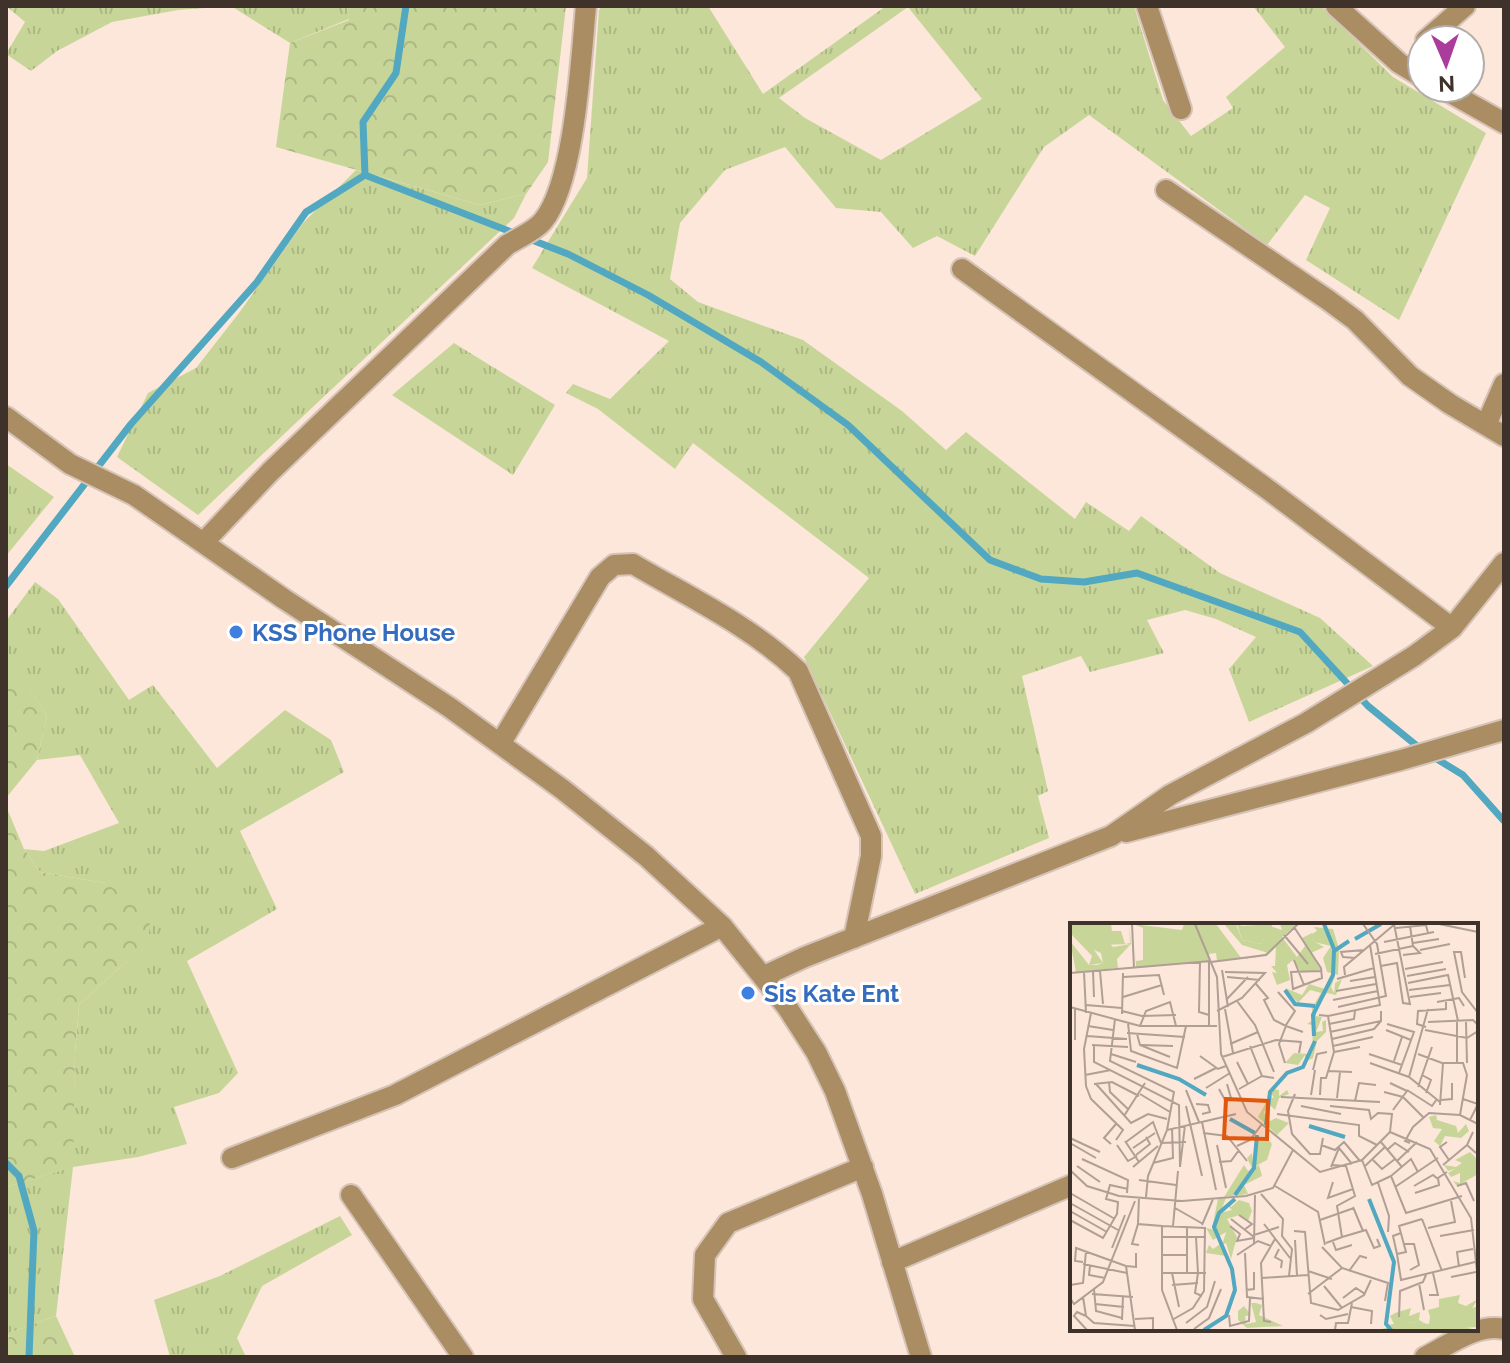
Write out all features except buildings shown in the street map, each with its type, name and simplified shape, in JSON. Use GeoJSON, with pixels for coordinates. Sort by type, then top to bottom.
{"type":"FeatureCollection","features":[{"type":"Feature","properties":{"kind":"street"},"geometry":{"type":"LineString","coordinates":[[203,543],[270,472],[507,245],[543,222],[563,179],[575,111],[586,6]]}},
{"type":"Feature","properties":{"kind":"street"},"geometry":{"type":"LineString","coordinates":[[1147,6],[1181,109]]}},
{"type":"Feature","properties":{"kind":"street"},"geometry":{"type":"LineString","coordinates":[[1336,6],[1406,67]]}},
{"type":"Feature","properties":{"kind":"street"},"geometry":{"type":"LineString","coordinates":[[1444,24],[1465,6]]}},
{"type":"Feature","properties":{"kind":"street"},"geometry":{"type":"LineString","coordinates":[[1399,63],[1406,57]]}},
{"type":"Feature","properties":{"kind":"street"},"geometry":{"type":"LineString","coordinates":[[1470,104],[1504,123]]}},
{"type":"Feature","properties":{"kind":"street"},"geometry":{"type":"LineString","coordinates":[[1166,190],[1328,300],[1355,320],[1410,376],[1495,431],[1504,384]]}},
{"type":"Feature","properties":{"kind":"street"},"geometry":{"type":"LineString","coordinates":[[962,269],[1257,482],[1452,628]]}},
{"type":"Feature","properties":{"kind":"street"},"geometry":{"type":"LineString","coordinates":[[6,417],[70,464],[134,495],[449,707],[562,789],[646,856],[722,926],[787,1007],[823,1066],[863,1167],[921,1357]]}},
{"type":"Feature","properties":{"kind":"street"},"geometry":{"type":"LineString","coordinates":[[1111,836],[1170,795],[1341,702],[1452,628],[1504,563]]}},
{"type":"Feature","properties":{"kind":"street"},"geometry":{"type":"LineString","coordinates":[[500,744],[600,577],[614,565],[633,564],[746,631],[798,671],[871,836],[871,856],[854,938]]}},
{"type":"Feature","properties":{"kind":"street"},"geometry":{"type":"LineString","coordinates":[[764,976],[1111,836],[1504,730]]}},
{"type":"Feature","properties":{"kind":"street"},"geometry":{"type":"LineString","coordinates":[[232,1158],[395,1095],[722,926]]}},
{"type":"Feature","properties":{"kind":"street"},"geometry":{"type":"LineString","coordinates":[[736,1357],[703,1299],[705,1255],[728,1223],[863,1167]]}},
{"type":"Feature","properties":{"kind":"street"},"geometry":{"type":"LineString","coordinates":[[892,1262],[1070,1186]]}},
{"type":"Feature","properties":{"kind":"street"},"geometry":{"type":"LineString","coordinates":[[351,1195],[463,1357]]}},
{"type":"Feature","properties":{"kind":"street"},"geometry":{"type":"LineString","coordinates":[[1478,1331],[1493,1327],[1504,1329]]}},
{"type":"Feature","properties":{"kind":"street"},"geometry":{"type":"LineString","coordinates":[[1425,1357],[1477,1331]]}},
{"type":"Feature","properties":{"kind":"green space"},"geometry":{"type":"Polygon","coordinates":[[[6,6],[231,6],[178,10],[112,22],[57,51],[31,71],[6,54],[25,22],[6,6]]]}},
{"type":"Feature","properties":{"kind":"green space"},"geometry":{"type":"Polygon","coordinates":[[[231,6],[347,6],[349,19],[290,43],[231,6]]]}},
{"type":"Feature","properties":{"kind":"green space"},"geometry":{"type":"Polygon","coordinates":[[[347,6],[566,6],[548,162],[526,194],[480,205],[276,147],[290,43],[349,20],[347,6]]]}},
{"type":"Feature","properties":{"kind":"green space"},"geometry":{"type":"Polygon","coordinates":[[[602,6],[708,6],[763,94],[886,6],[1134,6],[1163,100],[1191,136],[1233,108],[1226,97],[1285,47],[1253,6],[1321,6],[1393,77],[1406,85],[1406,104],[1438,104],[1486,133],[1399,320],[1306,260],[1330,208],[1305,195],[1267,245],[1089,115],[1044,147],[975,256],[937,236],[913,248],[881,212],[836,208],[785,147],[725,170],[680,223],[670,279],[698,302],[803,340],[902,411],[946,450],[966,432],[1075,519],[1086,502],[1129,531],[1141,516],[1220,573],[1320,618],[1373,666],[1249,722],[1229,669],[1256,637],[1216,619],[1185,610],[1147,620],[1164,653],[1090,672],[1081,656],[1022,676],[1048,791],[1038,796],[1049,838],[915,894],[804,657],[869,578],[693,443],[675,469],[598,409],[566,393],[573,384],[610,399],[669,341],[532,268],[587,178],[599,10],[602,6]],[[908,7],[779,98],[805,118],[881,160],[982,99],[908,7]]]}},
{"type":"Feature","properties":{"kind":"green space"},"geometry":{"type":"Polygon","coordinates":[[[356,170],[480,205],[526,194],[514,218],[198,515],[117,457],[148,393],[196,368],[303,223],[356,170]]]}},
{"type":"Feature","properties":{"kind":"green space"},"geometry":{"type":"Polygon","coordinates":[[[454,343],[555,405],[513,475],[392,395],[454,343]]]}},
{"type":"Feature","properties":{"kind":"green space"},"geometry":{"type":"Polygon","coordinates":[[[6,464],[54,497],[6,556],[6,464]]]}},
{"type":"Feature","properties":{"kind":"green space"},"geometry":{"type":"Polygon","coordinates":[[[35,582],[58,599],[129,700],[153,685],[217,768],[285,710],[331,740],[344,772],[240,831],[277,909],[187,961],[238,1073],[219,1093],[174,1107],[187,1144],[138,1157],[73,1167],[56,1316],[9,1333],[6,1346],[6,1187],[72,1167],[79,1005],[119,968],[146,949],[105,883],[40,872],[24,849],[44,851],[119,823],[80,755],[37,760],[47,716],[11,660],[6,661],[6,621],[35,582]]]}},
{"type":"Feature","properties":{"kind":"green space"},"geometry":{"type":"Polygon","coordinates":[[[11,659],[47,716],[37,760],[6,798],[6,661],[11,659]]]}},
{"type":"Feature","properties":{"kind":"green space"},"geometry":{"type":"Polygon","coordinates":[[[6,806],[24,849],[40,872],[105,883],[151,912],[147,949],[119,968],[79,1005],[73,1167],[6,1187],[6,806]]]}},
{"type":"Feature","properties":{"kind":"green space"},"geometry":{"type":"Polygon","coordinates":[[[340,1216],[352,1235],[262,1286],[237,1338],[246,1357],[170,1357],[154,1300],[220,1276],[340,1216]]]}},
{"type":"Feature","properties":{"kind":"green space"},"geometry":{"type":"Polygon","coordinates":[[[56,1316],[75,1357],[6,1357],[9,1333],[56,1316]]]}},
{"type":"Feature","properties":{"kind":"waterway"},"geometry":{"type":"LineString","coordinates":[[6,586],[131,424],[257,282],[306,212],[365,175],[363,122],[396,73],[406,6]]}},
{"type":"Feature","properties":{"kind":"waterway"},"geometry":{"type":"LineString","coordinates":[[365,175],[568,254],[648,295],[761,362],[848,425],[990,560],[1041,579],[1084,582],[1137,573],[1300,632],[1368,706],[1422,750]]}},
{"type":"Feature","properties":{"kind":"waterway"},"geometry":{"type":"LineString","coordinates":[[1432,756],[1463,775],[1504,821]]}},
{"type":"Feature","properties":{"kind":"waterway"},"geometry":{"type":"LineString","coordinates":[[6,1163],[19,1176],[34,1231],[29,1357]]}},
{"type":"Feature","properties":{"kind":"place","name":"KSS Phone House"},"geometry":{"type":"Point","coordinates":[236,632]}},
{"type":"Feature","properties":{"kind":"place","name":"Sis Kate Ent"},"geometry":{"type":"Point","coordinates":[748,993]}}]}
